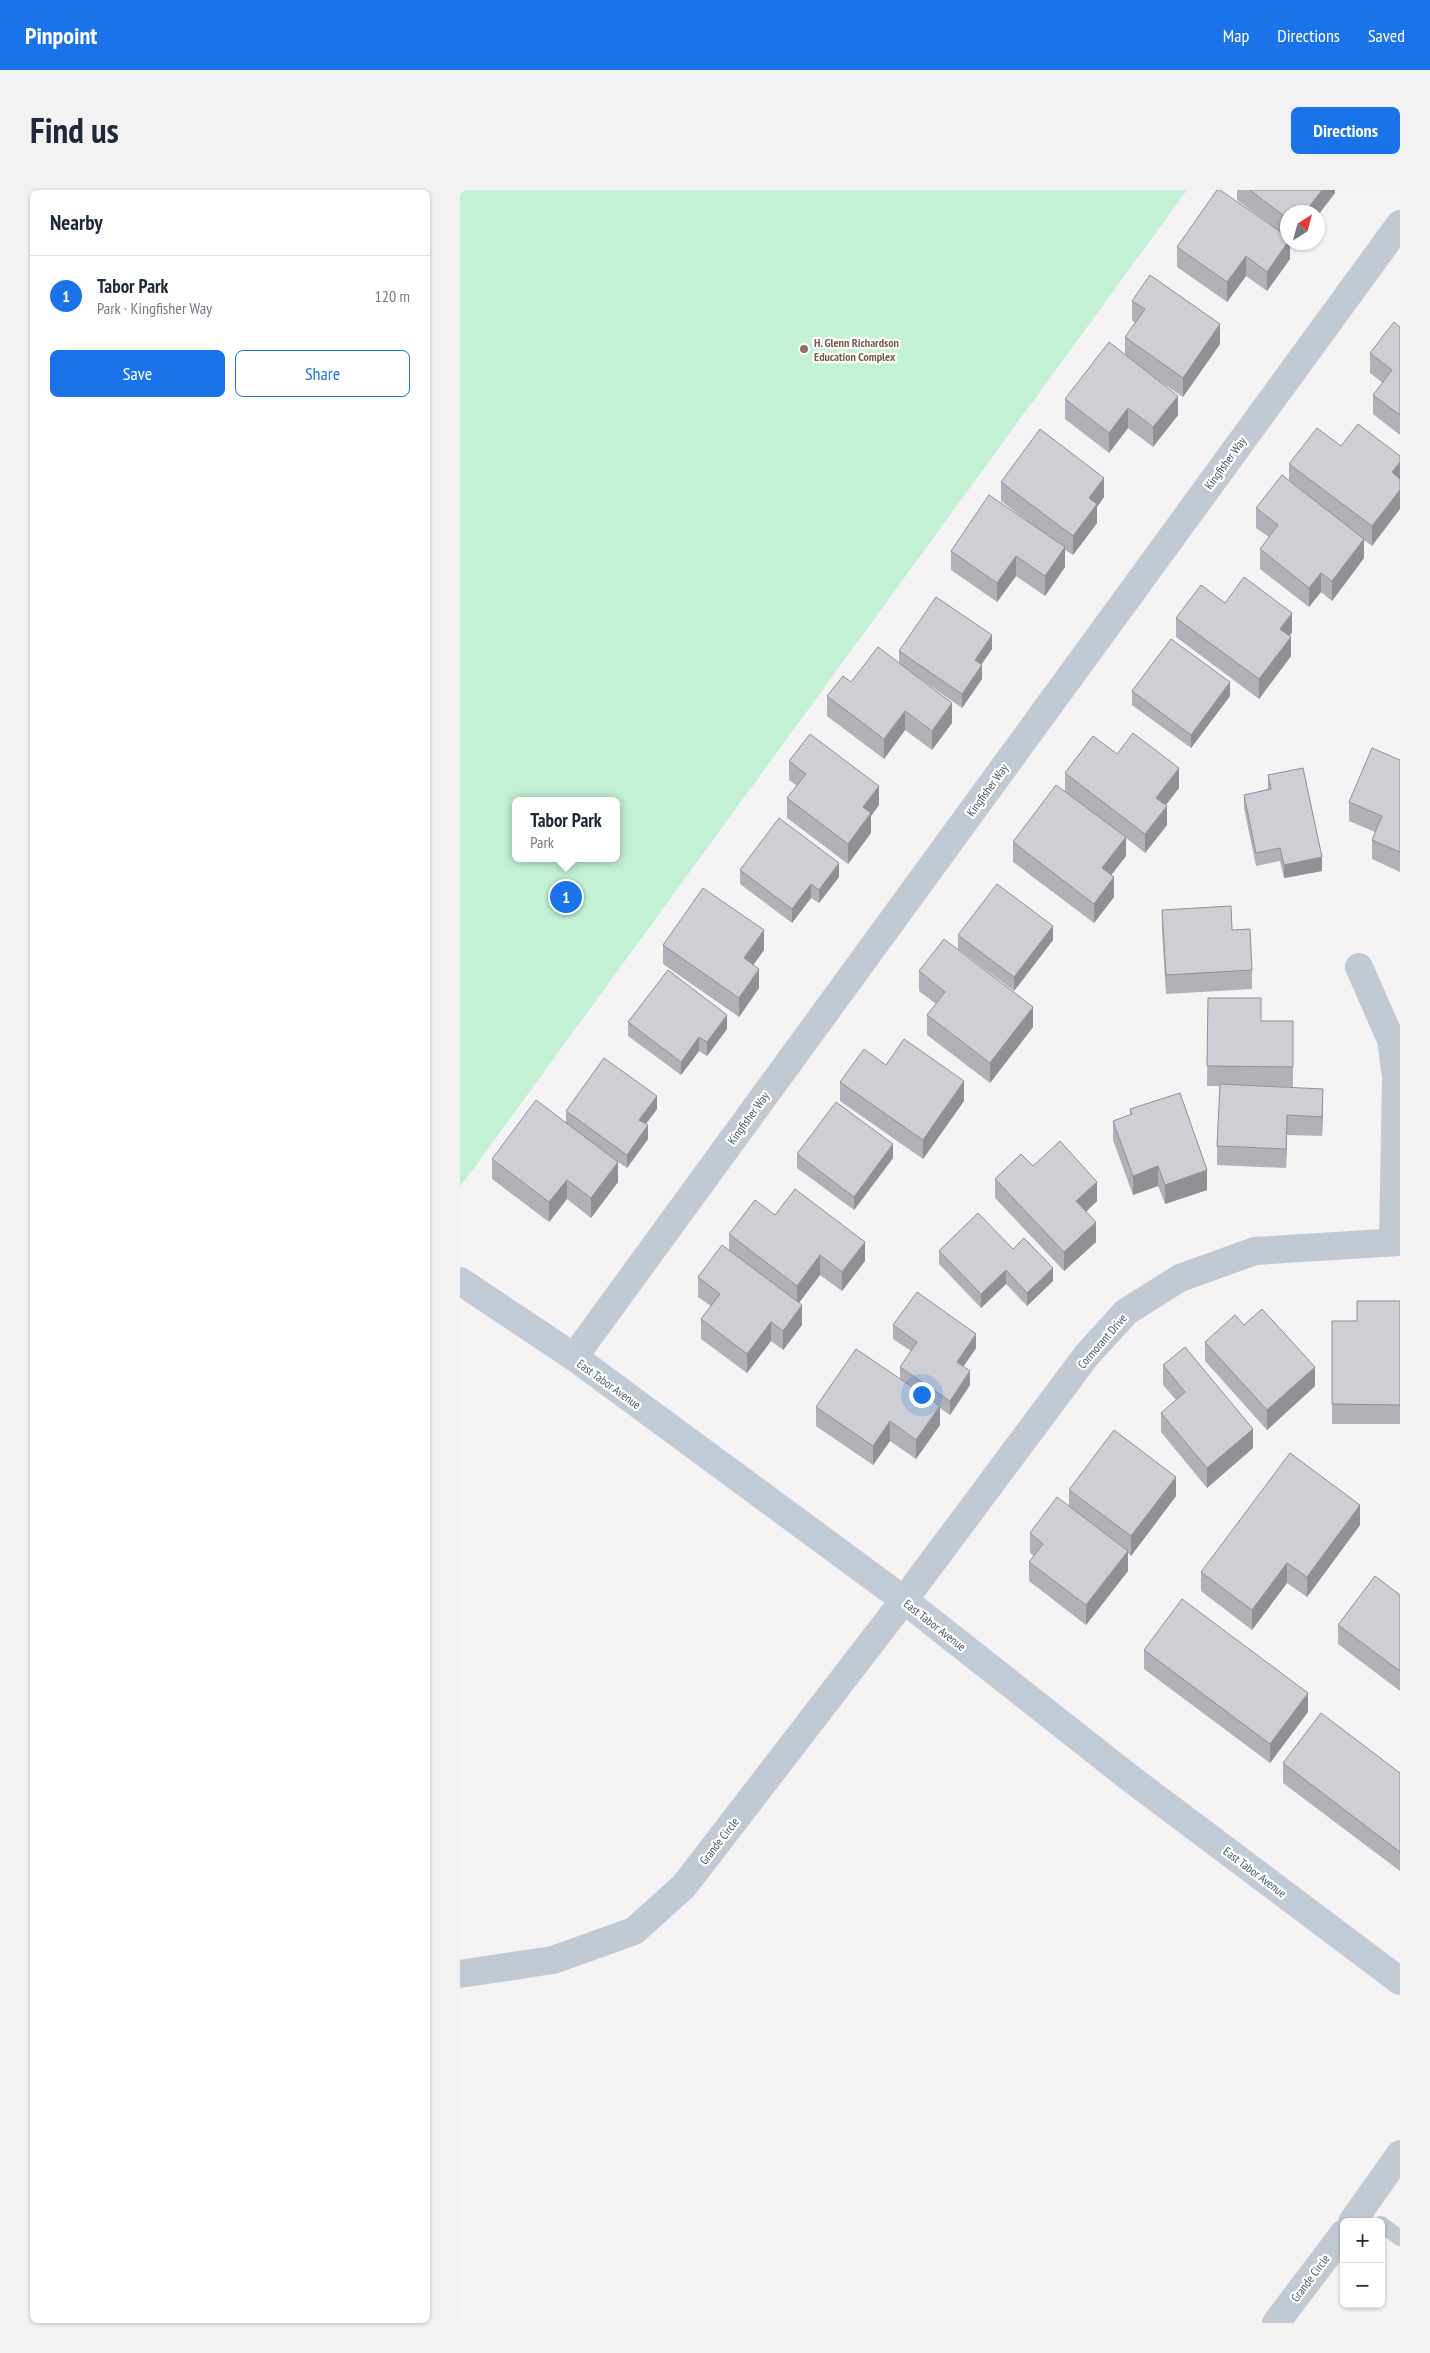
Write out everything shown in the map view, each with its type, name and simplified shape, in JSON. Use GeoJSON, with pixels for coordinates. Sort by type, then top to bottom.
{"type":"FeatureCollection","features":[{"type":"Feature","properties":{"kind":"main road","name":"East Tabor Avenue"},"geometry":{"type":"LineString","coordinates":[[460,1281],[574,1357],[904,1600],[1126,1775],[1400,1982]]}},
{"type":"Feature","properties":{"kind":"street","name":"Kingfisher Way"},"geometry":{"type":"LineString","coordinates":[[574,1357],[1400,224]]}},
{"type":"Feature","properties":{"kind":"street"},"geometry":{"type":"LineString","coordinates":[[1358,967],[1391,1040],[1396,1077],[1397,1242]]}},
{"type":"Feature","properties":{"kind":"street","name":"Cormorant Drive"},"geometry":{"type":"LineString","coordinates":[[904,1600],[1086,1356],[1126,1312],[1180,1278],[1255,1251],[1397,1242]]}},
{"type":"Feature","properties":{"kind":"street","name":"Grande Circle"},"geometry":{"type":"LineString","coordinates":[[460,1974],[553,1960],[634,1931],[684,1886],[904,1600]]}},
{"type":"Feature","properties":{"kind":"street"},"geometry":{"type":"LineString","coordinates":[[1368,2218],[1400,2154]]}},
{"type":"Feature","properties":{"kind":"street","name":"Grande Circle"},"geometry":{"type":"LineString","coordinates":[[1276,2323],[1340,2238]]}},
{"type":"Feature","properties":{"kind":"lane"},"geometry":{"type":"LineString","coordinates":[[1385,2229],[1400,2238]]}},
{"type":"Feature","properties":{"kind":"green space"},"geometry":{"type":"Polygon","coordinates":[[[460,190],[1187,190],[460,1187],[460,190]]]}},
{"type":"Feature","properties":{"kind":"building"},"geometry":{"type":"Polygon","coordinates":[[[1217,190],[1220,190],[1280,231],[1280,250],[1282,250],[1267,272],[1246,256],[1227,282],[1177,247],[1217,190]]]}},
{"type":"Feature","properties":{"kind":"building"},"geometry":{"type":"Polygon","coordinates":[[[1250,190],[1322,190],[1310,205],[1280,205],[1280,213],[1250,190]]]}},
{"type":"Feature","properties":{"kind":"building"},"geometry":{"type":"Polygon","coordinates":[[[1150,275],[1220,324],[1183,378],[1125,337],[1145,309],[1132,301],[1150,275]]]}},
{"type":"Feature","properties":{"kind":"building"},"geometry":{"type":"Polygon","coordinates":[[[1394,322],[1400,327],[1400,415],[1373,395],[1392,370],[1370,353],[1394,322]]]}},
{"type":"Feature","properties":{"kind":"building"},"geometry":{"type":"Polygon","coordinates":[[[1109,342],[1178,396],[1153,427],[1128,408],[1109,433],[1065,399],[1109,342]]]}},
{"type":"Feature","properties":{"kind":"building"},"geometry":{"type":"Polygon","coordinates":[[[1358,424],[1400,456],[1400,462],[1392,472],[1400,479],[1400,490],[1372,526],[1289,464],[1317,428],[1341,446],[1358,424]]]}},
{"type":"Feature","properties":{"kind":"building"},"geometry":{"type":"Polygon","coordinates":[[[1040,429],[1104,478],[1089,498],[1097,504],[1073,536],[1001,482],[1040,429]]]}},
{"type":"Feature","properties":{"kind":"building"},"geometry":{"type":"Polygon","coordinates":[[[1282,475],[1364,539],[1332,581],[1321,573],[1309,588],[1260,549],[1278,525],[1256,508],[1282,475]]]}},
{"type":"Feature","properties":{"kind":"building"},"geometry":{"type":"Polygon","coordinates":[[[989,495],[1065,547],[1045,576],[1016,556],[997,583],[951,551],[989,495]]]}},
{"type":"Feature","properties":{"kind":"building"},"geometry":{"type":"Polygon","coordinates":[[[1244,577],[1292,613],[1280,629],[1291,637],[1259,679],[1176,618],[1201,585],[1225,603],[1244,577]]]}},
{"type":"Feature","properties":{"kind":"building"},"geometry":{"type":"Polygon","coordinates":[[[936,597],[992,635],[975,660],[982,665],[962,694],[899,651],[936,597]]]}},
{"type":"Feature","properties":{"kind":"building"},"geometry":{"type":"Polygon","coordinates":[[[1171,639],[1230,682],[1191,735],[1132,691],[1171,639]]]}},
{"type":"Feature","properties":{"kind":"building"},"geometry":{"type":"Polygon","coordinates":[[[878,647],[952,703],[932,731],[905,711],[884,739],[827,696],[843,676],[851,682],[878,647]]]}},
{"type":"Feature","properties":{"kind":"building"},"geometry":{"type":"Polygon","coordinates":[[[1133,733],[1179,768],[1156,798],[1167,806],[1145,834],[1065,773],[1093,736],[1117,754],[1133,733]]]}},
{"type":"Feature","properties":{"kind":"building"},"geometry":{"type":"Polygon","coordinates":[[[810,734],[879,786],[863,807],[871,813],[848,844],[787,798],[806,774],[789,761],[810,734]]]}},
{"type":"Feature","properties":{"kind":"building"},"geometry":{"type":"Polygon","coordinates":[[[1372,748],[1400,760],[1400,852],[1372,840],[1382,816],[1349,802],[1372,748]]]}},
{"type":"Feature","properties":{"kind":"building"},"geometry":{"type":"Polygon","coordinates":[[[1303,768],[1322,857],[1284,865],[1280,848],[1256,853],[1244,795],[1271,789],[1268,775],[1303,768]]]}},
{"type":"Feature","properties":{"kind":"building"},"geometry":{"type":"Polygon","coordinates":[[[1056,785],[1126,837],[1102,868],[1114,877],[1094,904],[1013,842],[1056,785]]]}},
{"type":"Feature","properties":{"kind":"building"},"geometry":{"type":"Polygon","coordinates":[[[779,818],[839,863],[819,890],[811,884],[792,909],[740,870],[779,818]]]}},
{"type":"Feature","properties":{"kind":"building"},"geometry":{"type":"Polygon","coordinates":[[[997,884],[1053,926],[1014,977],[958,935],[997,884]]]}},
{"type":"Feature","properties":{"kind":"building"},"geometry":{"type":"Polygon","coordinates":[[[703,888],[764,930],[744,958],[759,969],[739,998],[663,945],[703,888]]]}},
{"type":"Feature","properties":{"kind":"building"},"geometry":{"type":"Polygon","coordinates":[[[1231,906],[1232,930],[1250,929],[1252,970],[1166,975],[1162,910],[1231,906]]]}},
{"type":"Feature","properties":{"kind":"building"},"geometry":{"type":"Polygon","coordinates":[[[944,939],[1033,1007],[990,1063],[927,1015],[945,992],[919,971],[944,939]]]}},
{"type":"Feature","properties":{"kind":"building"},"geometry":{"type":"Polygon","coordinates":[[[668,970],[727,1015],[707,1042],[699,1037],[681,1062],[628,1022],[668,970]]]}},
{"type":"Feature","properties":{"kind":"building"},"geometry":{"type":"Polygon","coordinates":[[[1208,998],[1261,998],[1261,1021],[1293,1021],[1293,1067],[1207,1066],[1208,998]]]}},
{"type":"Feature","properties":{"kind":"building"},"geometry":{"type":"Polygon","coordinates":[[[904,1039],[964,1081],[923,1140],[840,1082],[864,1049],[886,1065],[904,1039]]]}},
{"type":"Feature","properties":{"kind":"building"},"geometry":{"type":"Polygon","coordinates":[[[604,1058],[657,1096],[639,1120],[648,1125],[627,1155],[566,1111],[604,1058]]]}},
{"type":"Feature","properties":{"kind":"building"},"geometry":{"type":"Polygon","coordinates":[[[1220,1084],[1323,1089],[1322,1117],[1287,1115],[1286,1149],[1217,1146],[1220,1084]]]}},
{"type":"Feature","properties":{"kind":"building"},"geometry":{"type":"Polygon","coordinates":[[[1180,1093],[1207,1170],[1165,1185],[1158,1166],[1133,1176],[1113,1121],[1132,1114],[1130,1109],[1180,1093]]]}},
{"type":"Feature","properties":{"kind":"building"},"geometry":{"type":"Polygon","coordinates":[[[536,1100],[618,1162],[591,1198],[567,1180],[549,1202],[492,1159],[536,1100]]]}},
{"type":"Feature","properties":{"kind":"building"},"geometry":{"type":"Polygon","coordinates":[[[836,1102],[893,1144],[854,1197],[797,1154],[836,1102]]]}},
{"type":"Feature","properties":{"kind":"building"},"geometry":{"type":"Polygon","coordinates":[[[1060,1141],[1097,1182],[1076,1201],[1096,1222],[1064,1252],[995,1179],[1021,1154],[1033,1166],[1060,1141]]]}},
{"type":"Feature","properties":{"kind":"building"},"geometry":{"type":"Polygon","coordinates":[[[795,1189],[865,1242],[842,1272],[820,1255],[797,1286],[729,1234],[755,1200],[775,1215],[795,1189]]]}},
{"type":"Feature","properties":{"kind":"building"},"geometry":{"type":"Polygon","coordinates":[[[978,1213],[1013,1249],[1024,1238],[1053,1268],[1027,1293],[1006,1270],[981,1294],[939,1251],[978,1213]]]}},
{"type":"Feature","properties":{"kind":"building"},"geometry":{"type":"Polygon","coordinates":[[[722,1245],[802,1305],[783,1331],[771,1322],[747,1354],[701,1319],[720,1294],[698,1277],[722,1245]]]}},
{"type":"Feature","properties":{"kind":"building"},"geometry":{"type":"Polygon","coordinates":[[[917,1292],[976,1334],[957,1362],[970,1371],[950,1401],[900,1367],[917,1342],[893,1325],[917,1292]]]}},
{"type":"Feature","properties":{"kind":"building"},"geometry":{"type":"Polygon","coordinates":[[[1357,1301],[1400,1301],[1400,1405],[1332,1404],[1332,1321],[1357,1321],[1357,1301]]]}},
{"type":"Feature","properties":{"kind":"building"},"geometry":{"type":"Polygon","coordinates":[[[1262,1309],[1315,1367],[1267,1410],[1205,1342],[1235,1315],[1244,1325],[1262,1309]]]}},
{"type":"Feature","properties":{"kind":"building"},"geometry":{"type":"Polygon","coordinates":[[[1185,1347],[1253,1429],[1207,1468],[1161,1413],[1185,1392],[1163,1365],[1185,1347]]]}},
{"type":"Feature","properties":{"kind":"building"},"geometry":{"type":"Polygon","coordinates":[[[856,1349],[940,1406],[916,1440],[890,1421],[873,1446],[816,1407],[856,1349]]]}},
{"type":"Feature","properties":{"kind":"building"},"geometry":{"type":"Polygon","coordinates":[[[1114,1430],[1176,1477],[1131,1536],[1069,1490],[1114,1430]]]}},
{"type":"Feature","properties":{"kind":"building"},"geometry":{"type":"Polygon","coordinates":[[[1290,1453],[1360,1505],[1307,1577],[1287,1563],[1252,1610],[1201,1572],[1290,1453]]]}},
{"type":"Feature","properties":{"kind":"building"},"geometry":{"type":"Polygon","coordinates":[[[1057,1497],[1128,1551],[1086,1605],[1029,1562],[1043,1544],[1030,1533],[1057,1497]]]}},
{"type":"Feature","properties":{"kind":"building"},"geometry":{"type":"Polygon","coordinates":[[[1375,1576],[1400,1595],[1400,1671],[1338,1625],[1375,1576]]]}},
{"type":"Feature","properties":{"kind":"building"},"geometry":{"type":"Polygon","coordinates":[[[1182,1599],[1308,1693],[1270,1744],[1144,1650],[1182,1599]]]}},
{"type":"Feature","properties":{"kind":"building"},"geometry":{"type":"Polygon","coordinates":[[[1321,1713],[1400,1773],[1400,1852],[1283,1763],[1321,1713]]]}},
{"type":"Feature","properties":{"kind":"place","name":"H. Glenn Richardson Education Complex"},"geometry":{"type":"Point","coordinates":[804,349]}},
{"type":"Feature","properties":{"kind":"place","name":"Tabor Park"},"geometry":{"type":"Point","coordinates":[566,897]}}]}
